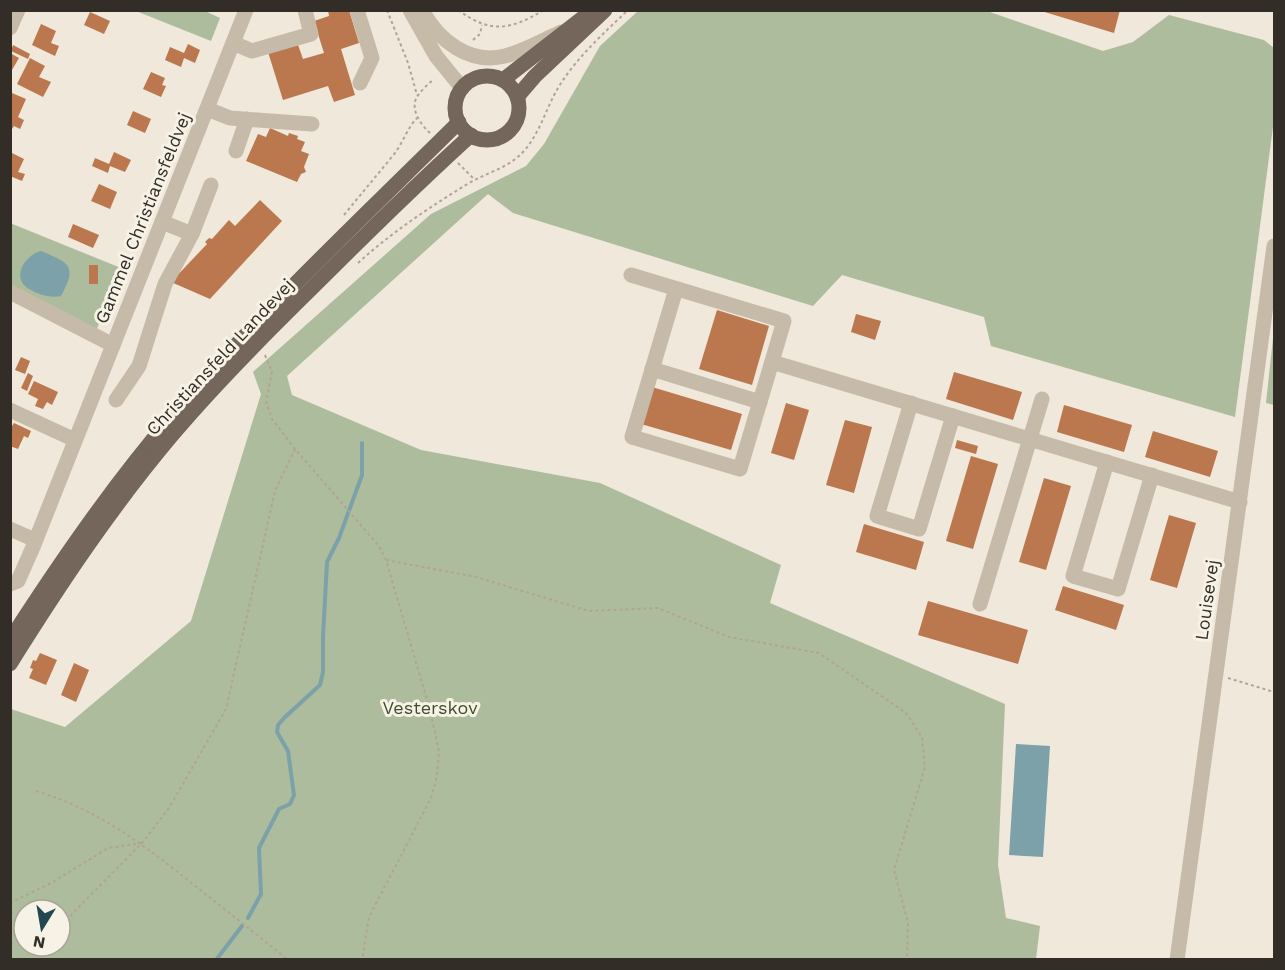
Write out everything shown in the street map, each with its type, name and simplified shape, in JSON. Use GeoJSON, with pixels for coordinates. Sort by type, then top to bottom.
{"type":"FeatureCollection","features":[{"type":"Feature","properties":{"kind":"main road"},"geometry":{"type":"LineString","coordinates":[[504,81],[593,10]]}},
{"type":"Feature","properties":{"kind":"main road"},"geometry":{"type":"LineString","coordinates":[[517,97],[535,76],[605,10]]}},
{"type":"Feature","properties":{"kind":"main road"},"geometry":{"type":"LineString","coordinates":[[484,76],[504,81],[517,97],[518,116],[507,132],[490,139],[471,135],[459,122],[455,105],[462,88],[472,80],[484,76]]}},
{"type":"Feature","properties":{"kind":"main road","name":"Christiansfeld Landevej"},"geometry":{"type":"LineString","coordinates":[[10,640],[103,503],[177,411],[291,289],[459,122]]}},
{"type":"Feature","properties":{"kind":"main road","name":"Christiansfeld Landevej"},"geometry":{"type":"LineString","coordinates":[[10,664],[58,588],[109,515],[172,435],[277,322],[471,135]]}},
{"type":"Feature","properties":{"kind":"street"},"geometry":{"type":"LineString","coordinates":[[10,28],[18,10]]}},
{"type":"Feature","properties":{"kind":"street","name":"Gammel Christiansfeldvej"},"geometry":{"type":"LineString","coordinates":[[10,584],[18,581],[35,540],[246,10]]}},
{"type":"Feature","properties":{"kind":"street"},"geometry":{"type":"LineString","coordinates":[[233,43],[252,51],[311,34],[305,10]]}},
{"type":"Feature","properties":{"kind":"street"},"geometry":{"type":"LineString","coordinates":[[357,10],[372,58],[360,83]]}},
{"type":"Feature","properties":{"kind":"street"},"geometry":{"type":"LineString","coordinates":[[410,10],[436,56],[462,88]]}},
{"type":"Feature","properties":{"kind":"street"},"geometry":{"type":"LineString","coordinates":[[422,10],[431,26],[445,41],[460,50],[487,58],[518,52],[569,29]]}},
{"type":"Feature","properties":{"kind":"street"},"geometry":{"type":"LineString","coordinates":[[207,109],[230,118],[312,124]]}},
{"type":"Feature","properties":{"kind":"street"},"geometry":{"type":"LineString","coordinates":[[236,151],[247,119]]}},
{"type":"Feature","properties":{"kind":"street"},"geometry":{"type":"LineString","coordinates":[[116,400],[139,366],[165,284],[192,234],[211,184]]}},
{"type":"Feature","properties":{"kind":"street"},"geometry":{"type":"LineString","coordinates":[[162,222],[192,234]]}},
{"type":"Feature","properties":{"kind":"street","name":"Louisevej"},"geometry":{"type":"LineString","coordinates":[[1177,960],[1275,246]]}},
{"type":"Feature","properties":{"kind":"street"},"geometry":{"type":"LineString","coordinates":[[631,275],[784,321],[740,469],[632,437],[676,289]]}},
{"type":"Feature","properties":{"kind":"street"},"geometry":{"type":"LineString","coordinates":[[10,292],[113,345]]}},
{"type":"Feature","properties":{"kind":"street"},"geometry":{"type":"LineString","coordinates":[[772,362],[1240,502]]}},
{"type":"Feature","properties":{"kind":"street"},"geometry":{"type":"LineString","coordinates":[[652,369],[760,402]]}},
{"type":"Feature","properties":{"kind":"street"},"geometry":{"type":"LineString","coordinates":[[981,604],[1042,399]]}},
{"type":"Feature","properties":{"kind":"street"},"geometry":{"type":"LineString","coordinates":[[911,403],[877,516],[908,526],[919,529],[953,416]]}},
{"type":"Feature","properties":{"kind":"street"},"geometry":{"type":"LineString","coordinates":[[10,410],[75,440]]}},
{"type":"Feature","properties":{"kind":"street"},"geometry":{"type":"LineString","coordinates":[[1107,462],[1073,576],[1118,589],[1152,475]]}},
{"type":"Feature","properties":{"kind":"street"},"geometry":{"type":"LineString","coordinates":[[10,529],[35,540]]}},
{"type":"Feature","properties":{"kind":"path"},"geometry":{"type":"LineString","coordinates":[[387,10],[408,63],[417,95],[417,118],[432,135]]}},
{"type":"Feature","properties":{"kind":"path"},"geometry":{"type":"LineString","coordinates":[[458,10],[482,25],[499,28],[518,24],[544,10]]}},
{"type":"Feature","properties":{"kind":"path"},"geometry":{"type":"LineString","coordinates":[[357,264],[426,209],[475,180],[503,168],[519,156],[531,143],[559,86],[590,46],[628,10]]}},
{"type":"Feature","properties":{"kind":"path"},"geometry":{"type":"LineString","coordinates":[[472,41],[480,34],[482,25]]}},
{"type":"Feature","properties":{"kind":"path"},"geometry":{"type":"LineString","coordinates":[[417,95],[433,80]]}},
{"type":"Feature","properties":{"kind":"path"},"geometry":{"type":"LineString","coordinates":[[381,169],[401,144],[417,118]]}},
{"type":"Feature","properties":{"kind":"path"},"geometry":{"type":"LineString","coordinates":[[457,162],[475,180]]}},
{"type":"Feature","properties":{"kind":"path"},"geometry":{"type":"LineString","coordinates":[[264,352],[272,372],[266,402],[272,419],[295,450],[379,546],[386,560],[430,710],[439,751],[437,776],[431,798],[369,917],[362,960]]}},
{"type":"Feature","properties":{"kind":"path"},"geometry":{"type":"LineString","coordinates":[[72,914],[142,843],[169,808],[226,709],[275,491],[295,450]]}},
{"type":"Feature","properties":{"kind":"path"},"geometry":{"type":"LineString","coordinates":[[386,560],[476,578],[589,611],[658,608],[729,637],[819,653],[906,713],[922,736],[925,767],[894,870],[908,923],[907,960]]}},
{"type":"Feature","properties":{"kind":"path"},"geometry":{"type":"LineString","coordinates":[[1216,674],[1275,692]]}},
{"type":"Feature","properties":{"kind":"path"},"geometry":{"type":"LineString","coordinates":[[36,791],[62,799],[106,820],[142,843],[288,960]]}},
{"type":"Feature","properties":{"kind":"path"},"geometry":{"type":"LineString","coordinates":[[10,903],[53,882],[108,848],[142,843]]}},
{"type":"Feature","properties":{"kind":"green space"},"geometry":{"type":"Polygon","coordinates":[[[136,11],[205,11],[220,18],[211,41],[136,11]]]}},
{"type":"Feature","properties":{"kind":"green space","name":"Vesterskov"},"geometry":{"type":"Polygon","coordinates":[[[638,11],[987,11],[1103,51],[1133,42],[1169,15],[1264,40],[1274,48],[1274,119],[1235,417],[991,346],[984,317],[842,275],[813,306],[513,213],[488,194],[287,376],[292,395],[421,450],[600,483],[781,565],[770,603],[1005,704],[998,865],[1006,918],[1040,926],[1036,959],[11,959],[11,709],[65,727],[191,621],[261,394],[253,372],[431,214],[526,166],[544,144],[600,46],[638,11]]]}},
{"type":"Feature","properties":{"kind":"green space"},"geometry":{"type":"Polygon","coordinates":[[[10,223],[121,268],[96,331],[11,286],[10,223]]]}},
{"type":"Feature","properties":{"kind":"green space"},"geometry":{"type":"Polygon","coordinates":[[[1274,329],[1274,405],[1266,403],[1274,329]]]}},
{"type":"Feature","properties":{"kind":"water"},"geometry":{"type":"Polygon","coordinates":[[[41,251],[68,266],[69,278],[61,296],[52,297],[36,293],[27,288],[21,280],[21,269],[24,264],[31,256],[41,251]]]}},
{"type":"Feature","properties":{"kind":"water"},"geometry":{"type":"Polygon","coordinates":[[[1016,744],[1050,746],[1043,857],[1009,855],[1016,744]]]}},
{"type":"Feature","properties":{"kind":"building"},"geometry":{"type":"Polygon","coordinates":[[[328,10],[349,10],[359,43],[341,49],[355,95],[334,102],[328,86],[283,100],[268,52],[297,42],[303,59],[324,53],[314,21],[329,16],[328,10]]]}},
{"type":"Feature","properties":{"kind":"building"},"geometry":{"type":"Polygon","coordinates":[[[1038,10],[1120,10],[1114,33],[1038,10]]]}},
{"type":"Feature","properties":{"kind":"building"},"geometry":{"type":"Polygon","coordinates":[[[90,12],[110,21],[104,34],[84,25],[90,12]]]}},
{"type":"Feature","properties":{"kind":"building"},"geometry":{"type":"Polygon","coordinates":[[[41,24],[56,31],[51,43],[59,46],[55,56],[32,45],[41,24]]]}},
{"type":"Feature","properties":{"kind":"building"},"geometry":{"type":"Polygon","coordinates":[[[188,44],[200,50],[195,63],[184,58],[181,67],[165,60],[170,47],[184,53],[188,44]]]}},
{"type":"Feature","properties":{"kind":"building"},"geometry":{"type":"Polygon","coordinates":[[[13,45],[30,54],[28,59],[11,51],[13,45]]]}},
{"type":"Feature","properties":{"kind":"building"},"geometry":{"type":"Polygon","coordinates":[[[10,53],[19,58],[12,70],[10,69],[10,53]]]}},
{"type":"Feature","properties":{"kind":"building"},"geometry":{"type":"Polygon","coordinates":[[[30,58],[45,66],[39,77],[51,82],[43,97],[17,84],[30,58]]]}},
{"type":"Feature","properties":{"kind":"building"},"geometry":{"type":"Polygon","coordinates":[[[151,72],[165,78],[162,85],[166,86],[161,97],[143,89],[151,72]]]}},
{"type":"Feature","properties":{"kind":"building"},"geometry":{"type":"Polygon","coordinates":[[[12,93],[26,99],[18,117],[24,120],[20,129],[14,126],[10,129],[12,93]]]}},
{"type":"Feature","properties":{"kind":"building"},"geometry":{"type":"Polygon","coordinates":[[[133,111],[151,119],[145,133],[127,125],[133,111]]]}},
{"type":"Feature","properties":{"kind":"building"},"geometry":{"type":"Polygon","coordinates":[[[270,128],[288,136],[289,133],[298,136],[297,139],[305,142],[301,151],[309,154],[304,167],[306,172],[301,174],[297,182],[246,161],[258,134],[266,137],[270,128]]]}},
{"type":"Feature","properties":{"kind":"building"},"geometry":{"type":"Polygon","coordinates":[[[10,152],[24,159],[18,172],[25,174],[22,181],[10,176],[10,152]]]}},
{"type":"Feature","properties":{"kind":"building"},"geometry":{"type":"Polygon","coordinates":[[[114,152],[131,160],[125,172],[110,166],[108,173],[92,166],[95,158],[109,164],[114,152]]]}},
{"type":"Feature","properties":{"kind":"building"},"geometry":{"type":"Polygon","coordinates":[[[99,184],[117,192],[110,209],[91,201],[99,184]]]}},
{"type":"Feature","properties":{"kind":"building"},"geometry":{"type":"Polygon","coordinates":[[[260,200],[282,221],[210,299],[171,282],[207,244],[205,242],[209,238],[212,239],[229,220],[235,226],[260,200]]]}},
{"type":"Feature","properties":{"kind":"building"},"geometry":{"type":"Polygon","coordinates":[[[73,224],[99,235],[93,248],[68,237],[73,224]]]}},
{"type":"Feature","properties":{"kind":"building"},"geometry":{"type":"Polygon","coordinates":[[[89,265],[98,265],[98,284],[89,284],[89,265]]]}},
{"type":"Feature","properties":{"kind":"building"},"geometry":{"type":"Polygon","coordinates":[[[717,310],[769,326],[752,385],[699,369],[717,310]]]}},
{"type":"Feature","properties":{"kind":"building"},"geometry":{"type":"Polygon","coordinates":[[[856,314],[881,321],[875,340],[851,332],[856,314]]]}},
{"type":"Feature","properties":{"kind":"building"},"geometry":{"type":"Polygon","coordinates":[[[21,357],[30,361],[25,374],[15,370],[21,357]]]}},
{"type":"Feature","properties":{"kind":"building"},"geometry":{"type":"Polygon","coordinates":[[[954,372],[1022,392],[1013,420],[946,399],[954,372]]]}},
{"type":"Feature","properties":{"kind":"building"},"geometry":{"type":"Polygon","coordinates":[[[28,373],[33,376],[27,391],[21,388],[28,373]]]}},
{"type":"Feature","properties":{"kind":"building"},"geometry":{"type":"Polygon","coordinates":[[[34,381],[58,392],[52,405],[47,402],[43,409],[35,406],[38,399],[28,394],[34,381]]]}},
{"type":"Feature","properties":{"kind":"building"},"geometry":{"type":"Polygon","coordinates":[[[652,387],[742,414],[731,450],[641,424],[652,387]]]}},
{"type":"Feature","properties":{"kind":"building"},"geometry":{"type":"Polygon","coordinates":[[[786,403],[809,410],[794,460],[771,453],[786,403]]]}},
{"type":"Feature","properties":{"kind":"building"},"geometry":{"type":"Polygon","coordinates":[[[1064,405],[1132,425],[1124,452],[1057,432],[1064,405]]]}},
{"type":"Feature","properties":{"kind":"building"},"geometry":{"type":"Polygon","coordinates":[[[845,420],[872,427],[854,493],[826,485],[845,420]]]}},
{"type":"Feature","properties":{"kind":"building"},"geometry":{"type":"Polygon","coordinates":[[[14,423],[31,431],[28,438],[24,436],[18,449],[10,446],[10,429],[14,423]]]}},
{"type":"Feature","properties":{"kind":"building"},"geometry":{"type":"Polygon","coordinates":[[[1153,431],[1218,451],[1210,477],[1145,457],[1153,431]]]}},
{"type":"Feature","properties":{"kind":"building"},"geometry":{"type":"Polygon","coordinates":[[[957,440],[978,446],[976,454],[955,448],[957,440]]]}},
{"type":"Feature","properties":{"kind":"building"},"geometry":{"type":"Polygon","coordinates":[[[971,456],[998,464],[973,549],[946,541],[971,456]]]}},
{"type":"Feature","properties":{"kind":"building"},"geometry":{"type":"Polygon","coordinates":[[[1044,478],[1071,486],[1046,570],[1019,562],[1044,478]]]}},
{"type":"Feature","properties":{"kind":"building"},"geometry":{"type":"Polygon","coordinates":[[[1169,515],[1196,523],[1177,588],[1150,580],[1169,515]]]}},
{"type":"Feature","properties":{"kind":"building"},"geometry":{"type":"Polygon","coordinates":[[[864,524],[924,542],[916,570],[856,552],[864,524]]]}},
{"type":"Feature","properties":{"kind":"building"},"geometry":{"type":"Polygon","coordinates":[[[1063,586],[1124,605],[1116,630],[1055,610],[1063,586]]]}},
{"type":"Feature","properties":{"kind":"building"},"geometry":{"type":"Polygon","coordinates":[[[928,601],[1028,630],[1018,664],[918,635],[928,601]]]}},
{"type":"Feature","properties":{"kind":"building"},"geometry":{"type":"Polygon","coordinates":[[[40,653],[57,660],[46,685],[29,678],[33,669],[30,668],[33,660],[36,661],[40,653]]]}},
{"type":"Feature","properties":{"kind":"building"},"geometry":{"type":"Polygon","coordinates":[[[74,663],[89,670],[76,702],[61,695],[74,663]]]}},
{"type":"Feature","properties":{"kind":"waterway"},"geometry":{"type":"LineString","coordinates":[[248,918],[261,894],[259,848],[279,809],[290,804],[294,795],[288,751],[277,732],[278,725],[320,685],[323,672],[327,562],[339,538],[362,475],[362,443]]}},
{"type":"Feature","properties":{"kind":"waterway"},"geometry":{"type":"LineString","coordinates":[[216,960],[242,926]]}}]}
